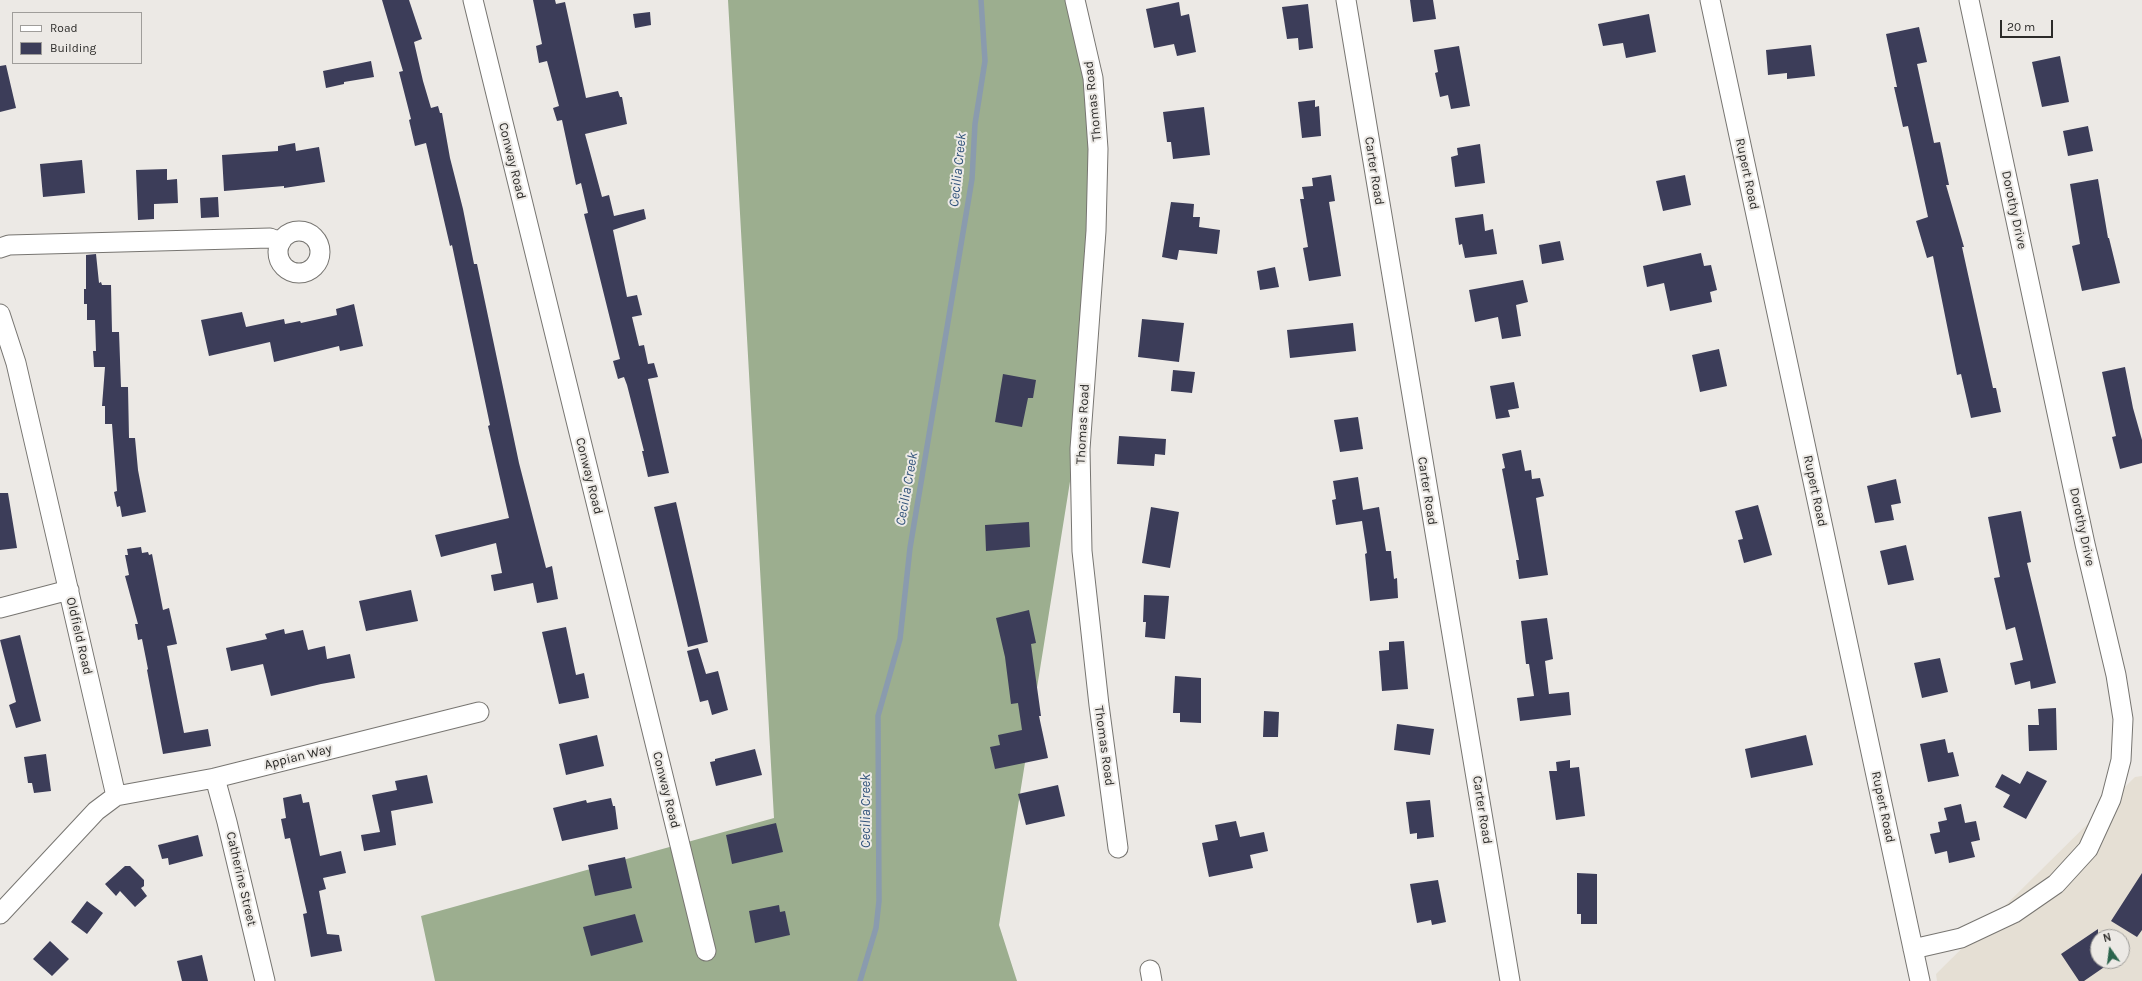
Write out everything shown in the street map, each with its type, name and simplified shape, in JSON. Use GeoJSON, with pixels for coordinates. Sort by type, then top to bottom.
{"type":"FeatureCollection","features":[{"type":"Feature","properties":{"kind":"street","name":"Conway Road"},"geometry":{"type":"LineString","coordinates":[[473,0],[706,951]]}},
{"type":"Feature","properties":{"kind":"street","name":"Thomas Road"},"geometry":{"type":"LineString","coordinates":[[1075,0],[1093,78],[1098,149],[1096,231],[1080,449],[1082,551],[1099,706],[1118,848]]}},
{"type":"Feature","properties":{"kind":"street","name":"Carter Road"},"geometry":{"type":"LineString","coordinates":[[1346,0],[1510,981]]}},
{"type":"Feature","properties":{"kind":"street","name":"Rupert Road"},"geometry":{"type":"LineString","coordinates":[[1710,0],[1920,981]]}},
{"type":"Feature","properties":{"kind":"street","name":"Dorothy Drive"},"geometry":{"type":"LineString","coordinates":[[1913,949],[1961,938],[2014,913],[2056,884],[2088,849],[2111,799],[2121,760],[2123,719],[2116,675],[2085,544],[1969,0]]}},
{"type":"Feature","properties":{"kind":"street"},"geometry":{"type":"LineString","coordinates":[[0,248],[9,245],[270,238],[281,242]]}},
{"type":"Feature","properties":{"kind":"street","name":"Oldfield Road"},"geometry":{"type":"LineString","coordinates":[[0,314],[16,363],[116,796]]}},
{"type":"Feature","properties":{"kind":"street"},"geometry":{"type":"LineString","coordinates":[[0,608],[69,590]]}},
{"type":"Feature","properties":{"kind":"street","name":"Appian Way"},"geometry":{"type":"LineString","coordinates":[[116,796],[215,778],[479,712]]}},
{"type":"Feature","properties":{"kind":"street","name":"Catherine Street"},"geometry":{"type":"LineString","coordinates":[[215,778],[228,822],[265,981]]}},
{"type":"Feature","properties":{"kind":"street"},"geometry":{"type":"LineString","coordinates":[[0,914],[96,811],[116,796]]}},
{"type":"Feature","properties":{"kind":"shaded area"},"geometry":{"type":"Polygon","coordinates":[[[2142,776],[2142,981],[1937,981],[1936,974],[2135,777],[2142,776]]]}},
{"type":"Feature","properties":{"kind":"green space"},"geometry":{"type":"Polygon","coordinates":[[[728,0],[1072,0],[1101,137],[1089,363],[999,925],[1017,981],[435,981],[421,916],[774,818],[728,0]]]}},
{"type":"Feature","properties":{"kind":"building"},"geometry":{"type":"Polygon","coordinates":[[[382,0],[409,0],[422,39],[414,42],[423,81],[431,108],[438,106],[440,113],[442,113],[450,158],[463,209],[474,264],[477,264],[519,463],[546,568],[552,566],[558,599],[537,603],[533,583],[494,591],[491,575],[502,573],[496,543],[441,557],[435,535],[509,518],[488,426],[490,425],[452,245],[450,246],[426,143],[415,146],[409,120],[411,119],[399,72],[403,71],[382,0]]]}},
{"type":"Feature","properties":{"kind":"building"},"geometry":{"type":"Polygon","coordinates":[[[533,0],[555,0],[556,4],[565,2],[586,98],[618,91],[620,97],[622,97],[627,124],[585,134],[602,197],[609,195],[614,216],[644,209],[646,219],[613,230],[627,297],[637,295],[642,315],[632,317],[639,346],[644,345],[648,364],[654,363],[658,377],[648,379],[669,473],[648,477],[642,451],[644,451],[627,385],[624,377],[618,379],[613,361],[620,359],[584,214],[588,213],[581,183],[576,185],[562,120],[557,121],[553,108],[559,106],[547,61],[539,63],[536,46],[542,44],[533,0]]]}},
{"type":"Feature","properties":{"kind":"building"},"geometry":{"type":"Polygon","coordinates":[[[1410,0],[1433,0],[1436,19],[1413,22],[1410,0]]]}},
{"type":"Feature","properties":{"kind":"building"},"geometry":{"type":"Polygon","coordinates":[[[1179,2],[1181,16],[1189,14],[1196,52],[1177,56],[1174,44],[1154,48],[1146,9],[1179,2]]]}},
{"type":"Feature","properties":{"kind":"building"},"geometry":{"type":"Polygon","coordinates":[[[1308,4],[1313,48],[1299,50],[1298,38],[1287,39],[1282,7],[1308,4]]]}},
{"type":"Feature","properties":{"kind":"building"},"geometry":{"type":"Polygon","coordinates":[[[650,12],[651,25],[635,28],[633,14],[650,12]]]}},
{"type":"Feature","properties":{"kind":"building"},"geometry":{"type":"Polygon","coordinates":[[[1649,14],[1656,52],[1626,58],[1623,43],[1603,46],[1598,24],[1649,14]]]}},
{"type":"Feature","properties":{"kind":"building"},"geometry":{"type":"Polygon","coordinates":[[[1919,27],[1927,62],[1917,64],[1934,143],[1940,142],[1949,185],[1946,185],[1964,247],[1962,247],[1993,388],[1996,388],[2001,412],[1971,418],[1961,374],[1957,375],[1933,256],[1927,258],[1916,221],[1928,217],[1908,126],[1903,127],[1894,87],[1897,87],[1886,34],[1919,27]]]}},
{"type":"Feature","properties":{"kind":"building"},"geometry":{"type":"Polygon","coordinates":[[[1811,45],[1815,76],[1787,79],[1787,73],[1768,75],[1766,50],[1811,45]]]}},
{"type":"Feature","properties":{"kind":"building"},"geometry":{"type":"Polygon","coordinates":[[[1459,46],[1470,106],[1451,109],[1448,95],[1440,97],[1435,73],[1438,72],[1434,50],[1459,46]]]}},
{"type":"Feature","properties":{"kind":"building"},"geometry":{"type":"Polygon","coordinates":[[[2060,56],[2069,102],[2042,107],[2032,62],[2060,56]]]}},
{"type":"Feature","properties":{"kind":"building"},"geometry":{"type":"Polygon","coordinates":[[[371,61],[374,77],[344,82],[344,84],[326,88],[323,71],[371,61]]]}},
{"type":"Feature","properties":{"kind":"building"},"geometry":{"type":"Polygon","coordinates":[[[6,65],[16,108],[0,112],[0,66],[6,65]]]}},
{"type":"Feature","properties":{"kind":"building"},"geometry":{"type":"Polygon","coordinates":[[[1315,100],[1315,107],[1319,106],[1321,136],[1302,138],[1298,102],[1315,100]]]}},
{"type":"Feature","properties":{"kind":"building"},"geometry":{"type":"Polygon","coordinates":[[[1204,107],[1210,155],[1173,159],[1171,142],[1167,142],[1163,112],[1204,107]]]}},
{"type":"Feature","properties":{"kind":"building"},"geometry":{"type":"Polygon","coordinates":[[[2088,126],[2093,151],[2068,156],[2063,131],[2088,126]]]}},
{"type":"Feature","properties":{"kind":"building"},"geometry":{"type":"Polygon","coordinates":[[[295,143],[296,151],[319,147],[325,182],[284,188],[284,186],[224,191],[222,155],[278,151],[278,146],[295,143]]]}},
{"type":"Feature","properties":{"kind":"building"},"geometry":{"type":"Polygon","coordinates":[[[1480,144],[1485,183],[1455,187],[1451,157],[1458,155],[1457,148],[1480,144]]]}},
{"type":"Feature","properties":{"kind":"building"},"geometry":{"type":"Polygon","coordinates":[[[82,160],[85,193],[43,197],[40,164],[82,160]]]}},
{"type":"Feature","properties":{"kind":"building"},"geometry":{"type":"Polygon","coordinates":[[[167,169],[167,180],[177,179],[178,203],[154,204],[154,219],[138,220],[136,170],[167,169]]]}},
{"type":"Feature","properties":{"kind":"building"},"geometry":{"type":"Polygon","coordinates":[[[1331,175],[1335,201],[1329,202],[1341,276],[1309,281],[1303,248],[1308,247],[1300,199],[1304,199],[1302,187],[1313,186],[1312,178],[1331,175]]]}},
{"type":"Feature","properties":{"kind":"building"},"geometry":{"type":"Polygon","coordinates":[[[1685,175],[1691,205],[1663,211],[1656,181],[1685,175]]]}},
{"type":"Feature","properties":{"kind":"building"},"geometry":{"type":"Polygon","coordinates":[[[2098,179],[2108,238],[2120,283],[2082,291],[2072,246],[2080,244],[2070,184],[2098,179]]]}},
{"type":"Feature","properties":{"kind":"building"},"geometry":{"type":"Polygon","coordinates":[[[218,197],[219,217],[201,218],[200,198],[218,197]]]}},
{"type":"Feature","properties":{"kind":"building"},"geometry":{"type":"Polygon","coordinates":[[[1171,202],[1194,204],[1193,217],[1200,217],[1199,227],[1220,230],[1217,254],[1179,250],[1177,260],[1162,257],[1171,202]]]}},
{"type":"Feature","properties":{"kind":"building"},"geometry":{"type":"Polygon","coordinates":[[[1483,214],[1485,231],[1493,229],[1497,254],[1465,258],[1462,244],[1459,245],[1455,218],[1483,214]]]}},
{"type":"Feature","properties":{"kind":"building"},"geometry":{"type":"Polygon","coordinates":[[[1560,241],[1564,260],[1542,264],[1539,245],[1560,241]]]}},
{"type":"Feature","properties":{"kind":"building"},"geometry":{"type":"Polygon","coordinates":[[[1701,253],[1704,266],[1711,265],[1717,290],[1710,292],[1712,302],[1670,311],[1664,283],[1647,287],[1643,266],[1701,253]]]}},
{"type":"Feature","properties":{"kind":"building"},"geometry":{"type":"Polygon","coordinates":[[[96,254],[99,283],[101,282],[102,285],[111,285],[112,332],[119,332],[121,387],[128,387],[129,438],[135,438],[138,470],[146,512],[122,517],[120,506],[117,507],[114,492],[117,491],[112,424],[105,424],[105,406],[102,406],[105,367],[94,367],[93,351],[96,351],[95,320],[87,320],[87,304],[84,304],[84,289],[86,289],[86,255],[96,254]]]}},
{"type":"Feature","properties":{"kind":"building"},"geometry":{"type":"Polygon","coordinates":[[[1275,267],[1279,287],[1260,290],[1257,271],[1275,267]]]}},
{"type":"Feature","properties":{"kind":"building"},"geometry":{"type":"Polygon","coordinates":[[[1523,280],[1528,302],[1516,305],[1521,336],[1502,339],[1498,317],[1475,322],[1469,290],[1523,280]]]}},
{"type":"Feature","properties":{"kind":"building"},"geometry":{"type":"Polygon","coordinates":[[[354,304],[363,346],[340,351],[339,346],[274,362],[270,342],[209,356],[201,320],[242,312],[246,327],[284,319],[285,324],[300,321],[301,323],[337,315],[336,309],[354,304]]]}},
{"type":"Feature","properties":{"kind":"building"},"geometry":{"type":"Polygon","coordinates":[[[1142,319],[1184,323],[1179,362],[1138,357],[1142,319]]]}},
{"type":"Feature","properties":{"kind":"building"},"geometry":{"type":"Polygon","coordinates":[[[1353,323],[1356,351],[1290,358],[1287,330],[1353,323]]]}},
{"type":"Feature","properties":{"kind":"building"},"geometry":{"type":"Polygon","coordinates":[[[1719,349],[1727,386],[1700,392],[1692,355],[1719,349]]]}},
{"type":"Feature","properties":{"kind":"building"},"geometry":{"type":"Polygon","coordinates":[[[2125,367],[2133,408],[2142,440],[2142,463],[2120,469],[2112,437],[2116,436],[2102,372],[2125,367]]]}},
{"type":"Feature","properties":{"kind":"building"},"geometry":{"type":"Polygon","coordinates":[[[1173,370],[1195,372],[1192,393],[1171,391],[1173,370]]]}},
{"type":"Feature","properties":{"kind":"building"},"geometry":{"type":"Polygon","coordinates":[[[1003,374],[1036,380],[1033,398],[1028,398],[1022,427],[995,422],[1003,374]]]}},
{"type":"Feature","properties":{"kind":"building"},"geometry":{"type":"Polygon","coordinates":[[[1514,382],[1519,408],[1508,410],[1510,417],[1496,419],[1490,386],[1514,382]]]}},
{"type":"Feature","properties":{"kind":"building"},"geometry":{"type":"Polygon","coordinates":[[[1358,417],[1363,449],[1340,452],[1334,420],[1358,417]]]}},
{"type":"Feature","properties":{"kind":"building"},"geometry":{"type":"Polygon","coordinates":[[[1119,436],[1166,439],[1165,455],[1155,454],[1154,466],[1117,464],[1119,436]]]}},
{"type":"Feature","properties":{"kind":"building"},"geometry":{"type":"Polygon","coordinates":[[[1521,450],[1525,471],[1531,470],[1532,479],[1540,478],[1544,496],[1536,498],[1548,575],[1519,579],[1516,560],[1519,560],[1502,469],[1505,468],[1502,454],[1521,450]]]}},
{"type":"Feature","properties":{"kind":"building"},"geometry":{"type":"Polygon","coordinates":[[[1358,477],[1363,510],[1379,507],[1386,551],[1391,551],[1394,579],[1397,578],[1398,598],[1370,601],[1365,554],[1367,553],[1362,521],[1336,525],[1332,500],[1336,499],[1333,481],[1358,477]]]}},
{"type":"Feature","properties":{"kind":"building"},"geometry":{"type":"Polygon","coordinates":[[[1896,479],[1901,503],[1891,505],[1894,520],[1875,523],[1867,486],[1896,479]]]}},
{"type":"Feature","properties":{"kind":"building"},"geometry":{"type":"Polygon","coordinates":[[[0,493],[8,493],[17,548],[0,550],[0,493]]]}},
{"type":"Feature","properties":{"kind":"building"},"geometry":{"type":"Polygon","coordinates":[[[676,502],[708,642],[688,647],[654,507],[676,502]]]}},
{"type":"Feature","properties":{"kind":"building"},"geometry":{"type":"Polygon","coordinates":[[[1758,505],[1772,555],[1744,563],[1738,540],[1743,539],[1735,511],[1758,505]]]}},
{"type":"Feature","properties":{"kind":"building"},"geometry":{"type":"Polygon","coordinates":[[[1151,507],[1179,512],[1170,568],[1142,563],[1151,507]]]}},
{"type":"Feature","properties":{"kind":"building"},"geometry":{"type":"Polygon","coordinates":[[[2021,511],[2031,562],[2027,563],[2056,683],[2031,689],[2030,681],[2015,685],[2010,663],[2023,660],[2015,627],[2006,630],[1994,578],[2000,577],[1988,517],[2021,511]]]}},
{"type":"Feature","properties":{"kind":"building"},"geometry":{"type":"Polygon","coordinates":[[[1029,522],[1030,547],[986,551],[985,525],[1029,522]]]}},
{"type":"Feature","properties":{"kind":"building"},"geometry":{"type":"Polygon","coordinates":[[[1906,545],[1914,580],[1888,585],[1880,551],[1906,545]]]}},
{"type":"Feature","properties":{"kind":"building"},"geometry":{"type":"Polygon","coordinates":[[[141,547],[142,553],[148,552],[149,555],[152,554],[163,610],[169,608],[177,644],[167,646],[184,733],[208,729],[211,746],[163,754],[142,639],[138,640],[135,624],[138,624],[125,576],[129,575],[125,555],[128,555],[127,549],[141,547]]]}},
{"type":"Feature","properties":{"kind":"building"},"geometry":{"type":"Polygon","coordinates":[[[411,590],[418,621],[366,631],[359,601],[411,590]]]}},
{"type":"Feature","properties":{"kind":"building"},"geometry":{"type":"Polygon","coordinates":[[[1144,595],[1169,596],[1165,639],[1145,637],[1146,622],[1143,622],[1144,595]]]}},
{"type":"Feature","properties":{"kind":"building"},"geometry":{"type":"Polygon","coordinates":[[[1029,610],[1036,643],[1031,644],[1041,716],[1039,716],[1048,758],[995,769],[990,747],[1000,745],[998,735],[1022,730],[1018,703],[1011,704],[1005,657],[996,618],[1029,610]]]}},
{"type":"Feature","properties":{"kind":"building"},"geometry":{"type":"Polygon","coordinates":[[[1547,618],[1553,659],[1545,661],[1549,694],[1569,692],[1571,715],[1520,721],[1517,698],[1534,696],[1529,664],[1526,664],[1521,621],[1547,618]]]}},
{"type":"Feature","properties":{"kind":"building"},"geometry":{"type":"Polygon","coordinates":[[[566,627],[576,675],[584,673],[589,698],[559,704],[542,632],[566,627]]]}},
{"type":"Feature","properties":{"kind":"building"},"geometry":{"type":"Polygon","coordinates":[[[284,629],[285,634],[303,630],[308,650],[325,646],[327,659],[350,654],[355,678],[321,684],[271,696],[263,664],[231,671],[226,648],[267,639],[265,634],[284,629]]]}},
{"type":"Feature","properties":{"kind":"building"},"geometry":{"type":"Polygon","coordinates":[[[20,635],[41,721],[16,728],[9,705],[16,702],[0,640],[20,635]]]}},
{"type":"Feature","properties":{"kind":"building"},"geometry":{"type":"Polygon","coordinates":[[[1404,641],[1408,689],[1382,691],[1379,651],[1389,650],[1389,642],[1404,641]]]}},
{"type":"Feature","properties":{"kind":"building"},"geometry":{"type":"Polygon","coordinates":[[[698,648],[706,674],[718,671],[728,710],[712,715],[708,700],[700,702],[687,651],[698,648]]]}},
{"type":"Feature","properties":{"kind":"building"},"geometry":{"type":"Polygon","coordinates":[[[1940,658],[1948,692],[1922,698],[1914,663],[1940,658]]]}},
{"type":"Feature","properties":{"kind":"building"},"geometry":{"type":"Polygon","coordinates":[[[1175,676],[1201,678],[1201,723],[1180,722],[1180,713],[1173,713],[1175,676]]]}},
{"type":"Feature","properties":{"kind":"building"},"geometry":{"type":"Polygon","coordinates":[[[2056,708],[2057,750],[2029,751],[2028,725],[2039,725],[2038,709],[2056,708]]]}},
{"type":"Feature","properties":{"kind":"building"},"geometry":{"type":"Polygon","coordinates":[[[1264,711],[1279,712],[1278,737],[1263,737],[1264,711]]]}},
{"type":"Feature","properties":{"kind":"building"},"geometry":{"type":"Polygon","coordinates":[[[1397,724],[1434,729],[1430,755],[1394,750],[1397,724]]]}},
{"type":"Feature","properties":{"kind":"building"},"geometry":{"type":"Polygon","coordinates":[[[597,735],[604,766],[566,775],[559,744],[597,735]]]}},
{"type":"Feature","properties":{"kind":"building"},"geometry":{"type":"Polygon","coordinates":[[[1806,735],[1813,765],[1751,778],[1745,749],[1806,735]]]}},
{"type":"Feature","properties":{"kind":"building"},"geometry":{"type":"Polygon","coordinates":[[[1945,739],[1948,753],[1953,752],[1959,776],[1928,782],[1920,744],[1945,739]]]}},
{"type":"Feature","properties":{"kind":"building"},"geometry":{"type":"Polygon","coordinates":[[[755,749],[762,775],[716,786],[710,762],[715,761],[715,759],[755,749]]]}},
{"type":"Feature","properties":{"kind":"building"},"geometry":{"type":"Polygon","coordinates":[[[46,754],[51,791],[34,793],[32,783],[28,783],[24,757],[46,754]]]}},
{"type":"Feature","properties":{"kind":"building"},"geometry":{"type":"Polygon","coordinates":[[[1570,760],[1570,768],[1579,767],[1585,816],[1556,820],[1549,771],[1557,771],[1556,762],[1570,760]]]}},
{"type":"Feature","properties":{"kind":"building"},"geometry":{"type":"Polygon","coordinates":[[[2027,771],[2047,781],[2026,819],[2003,807],[2010,795],[1995,787],[2002,774],[2020,784],[2027,771]]]}},
{"type":"Feature","properties":{"kind":"building"},"geometry":{"type":"Polygon","coordinates":[[[427,775],[433,803],[391,811],[396,845],[364,851],[361,835],[380,832],[372,795],[397,790],[395,781],[427,775]]]}},
{"type":"Feature","properties":{"kind":"building"},"geometry":{"type":"Polygon","coordinates":[[[1058,785],[1065,816],[1026,825],[1018,794],[1058,785]]]}},
{"type":"Feature","properties":{"kind":"building"},"geometry":{"type":"Polygon","coordinates":[[[301,794],[303,803],[309,802],[320,856],[341,851],[346,873],[323,878],[326,889],[319,891],[327,934],[339,935],[342,951],[311,957],[303,914],[307,913],[290,838],[285,839],[281,819],[286,818],[283,798],[301,794]]]}},
{"type":"Feature","properties":{"kind":"building"},"geometry":{"type":"Polygon","coordinates":[[[611,798],[613,806],[615,806],[618,829],[562,841],[553,808],[586,800],[587,803],[611,798]]]}},
{"type":"Feature","properties":{"kind":"building"},"geometry":{"type":"Polygon","coordinates":[[[1430,800],[1434,837],[1417,839],[1417,833],[1410,834],[1406,802],[1430,800]]]}},
{"type":"Feature","properties":{"kind":"building"},"geometry":{"type":"Polygon","coordinates":[[[1961,804],[1965,823],[1976,821],[1980,840],[1971,842],[1975,857],[1949,863],[1947,851],[1935,854],[1930,834],[1940,832],[1938,822],[1947,820],[1944,808],[1961,804]]]}},
{"type":"Feature","properties":{"kind":"building"},"geometry":{"type":"Polygon","coordinates":[[[1236,821],[1240,837],[1264,832],[1268,851],[1250,855],[1253,868],[1209,877],[1202,843],[1218,840],[1215,825],[1236,821]]]}},
{"type":"Feature","properties":{"kind":"building"},"geometry":{"type":"Polygon","coordinates":[[[776,823],[783,852],[732,864],[726,835],[776,823]]]}},
{"type":"Feature","properties":{"kind":"building"},"geometry":{"type":"Polygon","coordinates":[[[198,835],[203,856],[169,865],[168,858],[162,859],[158,845],[198,835]]]}},
{"type":"Feature","properties":{"kind":"building"},"geometry":{"type":"Polygon","coordinates":[[[625,857],[632,888],[595,896],[588,865],[625,857]]]}},
{"type":"Feature","properties":{"kind":"building"},"geometry":{"type":"Polygon","coordinates":[[[125,866],[130,866],[144,880],[144,886],[141,888],[147,896],[135,907],[120,891],[116,896],[105,884],[125,866]]]}},
{"type":"Feature","properties":{"kind":"building"},"geometry":{"type":"Polygon","coordinates":[[[1577,873],[1597,874],[1597,924],[1581,924],[1581,914],[1577,914],[1577,873]]]}},
{"type":"Feature","properties":{"kind":"building"},"geometry":{"type":"Polygon","coordinates":[[[2142,873],[2142,930],[2137,937],[2130,933],[2130,929],[2124,929],[2111,921],[2142,873]]]}},
{"type":"Feature","properties":{"kind":"building"},"geometry":{"type":"Polygon","coordinates":[[[1438,880],[1446,922],[1432,925],[1431,920],[1417,923],[1410,884],[1438,880]]]}},
{"type":"Feature","properties":{"kind":"building"},"geometry":{"type":"Polygon","coordinates":[[[87,901],[103,913],[87,934],[71,922],[87,901]]]}},
{"type":"Feature","properties":{"kind":"building"},"geometry":{"type":"Polygon","coordinates":[[[779,905],[780,912],[785,911],[790,935],[755,943],[749,911],[779,905]]]}},
{"type":"Feature","properties":{"kind":"building"},"geometry":{"type":"Polygon","coordinates":[[[635,914],[643,942],[591,956],[583,927],[635,914]]]}},
{"type":"Feature","properties":{"kind":"building"},"geometry":{"type":"Polygon","coordinates":[[[2090,934],[2090,969],[2101,969],[2084,981],[2079,981],[2061,954],[2090,934]]]}},
{"type":"Feature","properties":{"kind":"building"},"geometry":{"type":"Polygon","coordinates":[[[50,941],[69,959],[52,976],[33,959],[50,941]]]}},
{"type":"Feature","properties":{"kind":"building"},"geometry":{"type":"Polygon","coordinates":[[[202,955],[208,981],[182,981],[177,961],[202,955]]]}},
{"type":"Feature","properties":{"kind":"waterway","name":"Cecilia Creek"},"geometry":{"type":"LineString","coordinates":[[860,981],[876,928],[879,901],[878,716],[900,639],[910,548],[972,179],[975,124],[985,61],[981,0]]}}]}
